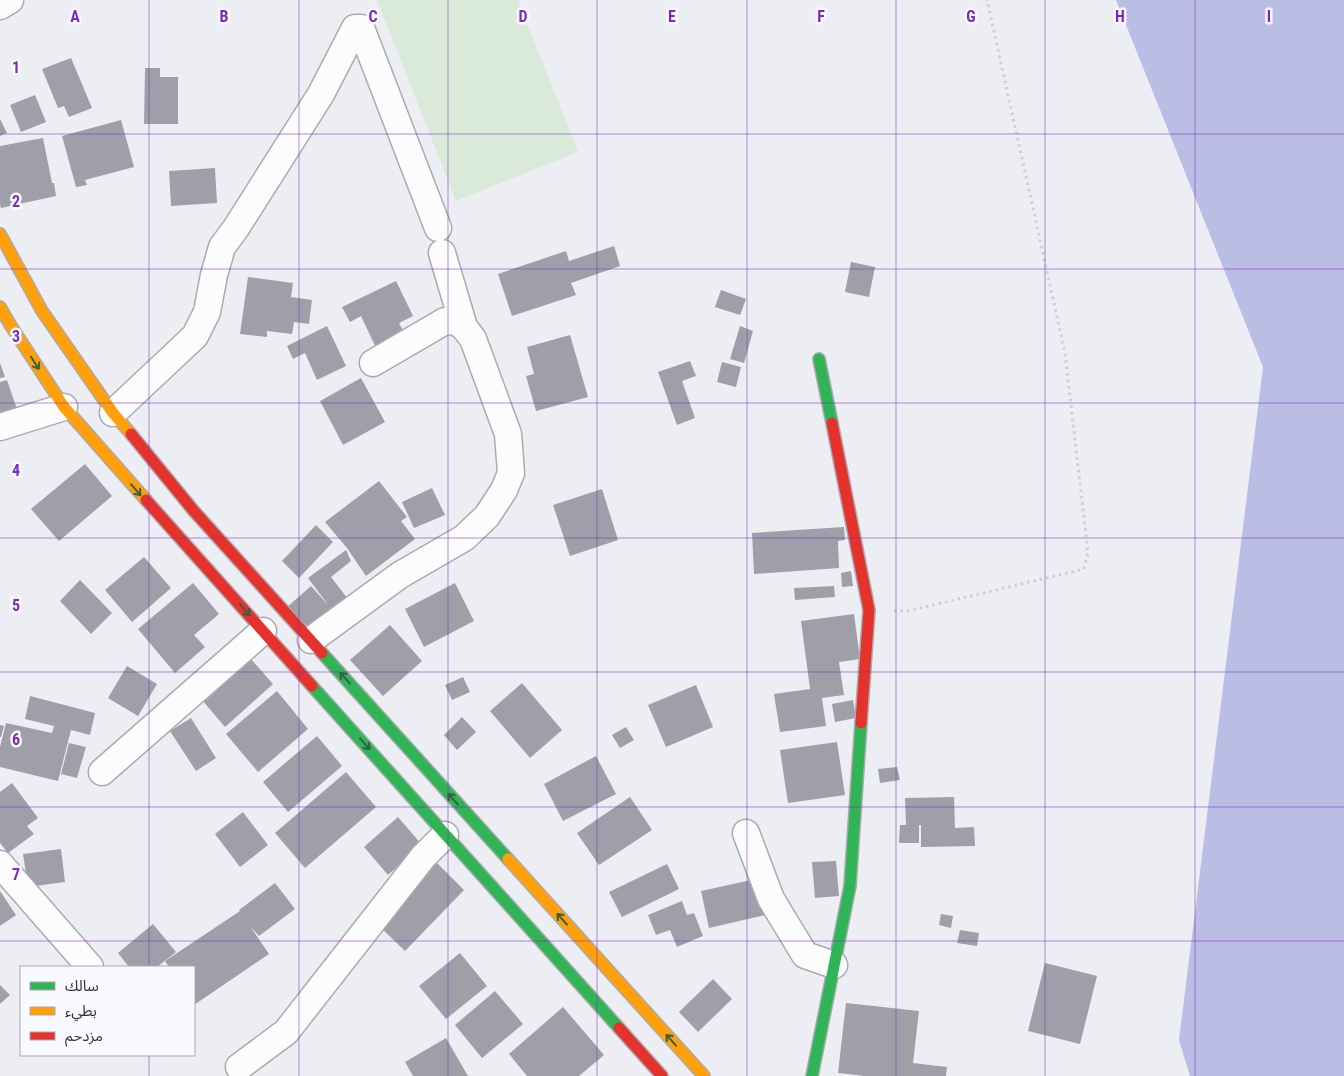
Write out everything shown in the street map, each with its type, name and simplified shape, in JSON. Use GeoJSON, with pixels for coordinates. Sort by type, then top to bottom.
{"type":"FeatureCollection","features":[{"type":"Feature","properties":{"kind":"main road"},"geometry":{"type":"LineString","coordinates":[[0,234],[42,311],[113,413],[193,510],[704,1076]]}},
{"type":"Feature","properties":{"kind":"main road"},"geometry":{"type":"LineString","coordinates":[[0,306],[64,407],[168,526],[662,1076]]}},
{"type":"Feature","properties":{"kind":"main road"},"geometry":{"type":"LineString","coordinates":[[812,1076],[850,886],[868,610],[819,359]]}},
{"type":"Feature","properties":{"kind":"street"},"geometry":{"type":"LineString","coordinates":[[0,6],[10,0]]}},
{"type":"Feature","properties":{"kind":"street"},"geometry":{"type":"LineString","coordinates":[[113,413],[195,336],[207,312],[222,247],[321,94],[355,28],[361,28],[438,228]]}},
{"type":"Feature","properties":{"kind":"street"},"geometry":{"type":"LineString","coordinates":[[311,640],[400,575],[464,538],[487,516],[504,490],[511,473],[508,434],[473,340],[464,327],[442,253]]}},
{"type":"Feature","properties":{"kind":"street"},"geometry":{"type":"LineString","coordinates":[[373,363],[445,321],[456,321],[464,327]]}},
{"type":"Feature","properties":{"kind":"street"},"geometry":{"type":"LineString","coordinates":[[0,427],[64,407]]}},
{"type":"Feature","properties":{"kind":"street"},"geometry":{"type":"LineString","coordinates":[[102,772],[263,631]]}},
{"type":"Feature","properties":{"kind":"street"},"geometry":{"type":"LineString","coordinates":[[746,833],[771,899],[805,955],[834,965]]}},
{"type":"Feature","properties":{"kind":"street"},"geometry":{"type":"LineString","coordinates":[[239,1067],[286,1032],[423,857],[445,835]]}},
{"type":"Feature","properties":{"kind":"street"},"geometry":{"type":"LineString","coordinates":[[0,864],[89,966]]}},
{"type":"Feature","properties":{"kind":"path"},"geometry":{"type":"LineString","coordinates":[[868,610],[908,611],[1084,569],[1088,553],[1065,353],[987,0]]}},
{"type":"Feature","properties":{"kind":"green space"},"geometry":{"type":"Polygon","coordinates":[[[377,0],[518,0],[578,152],[456,201],[377,0]]]}},
{"type":"Feature","properties":{"kind":"water"},"geometry":{"type":"Polygon","coordinates":[[[1116,0],[1344,0],[1344,1076],[1190,1076],[1179,1040],[1263,367],[1116,0]]]}},
{"type":"Feature","properties":{"kind":"building"},"geometry":{"type":"Polygon","coordinates":[[[71,58],[92,108],[69,117],[64,106],[58,108],[42,69],[71,58]]]}},
{"type":"Feature","properties":{"kind":"building"},"geometry":{"type":"Polygon","coordinates":[[[145,68],[160,68],[160,77],[178,77],[178,124],[144,124],[145,68]]]}},
{"type":"Feature","properties":{"kind":"building"},"geometry":{"type":"Polygon","coordinates":[[[35,95],[46,122],[21,132],[10,105],[35,95]]]}},
{"type":"Feature","properties":{"kind":"building"},"geometry":{"type":"Polygon","coordinates":[[[0,119],[7,133],[0,136],[0,119]]]}},
{"type":"Feature","properties":{"kind":"building"},"geometry":{"type":"Polygon","coordinates":[[[121,120],[134,167],[85,180],[87,185],[76,187],[62,136],[121,120]]]}},
{"type":"Feature","properties":{"kind":"building"},"geometry":{"type":"Polygon","coordinates":[[[43,138],[56,196],[1,208],[0,146],[43,138]]]}},
{"type":"Feature","properties":{"kind":"building"},"geometry":{"type":"Polygon","coordinates":[[[215,168],[217,203],[171,206],[169,171],[215,168]]]}},
{"type":"Feature","properties":{"kind":"building"},"geometry":{"type":"Polygon","coordinates":[[[614,246],[620,266],[571,283],[576,295],[512,316],[498,274],[566,251],[569,261],[614,246]]]}},
{"type":"Feature","properties":{"kind":"building"},"geometry":{"type":"Polygon","coordinates":[[[851,262],[875,267],[869,297],[845,292],[851,262]]]}},
{"type":"Feature","properties":{"kind":"building"},"geometry":{"type":"Polygon","coordinates":[[[248,277],[293,283],[291,297],[312,300],[309,324],[294,322],[292,334],[267,331],[267,337],[240,334],[248,277]]]}},
{"type":"Feature","properties":{"kind":"building"},"geometry":{"type":"Polygon","coordinates":[[[396,281],[413,316],[399,323],[408,340],[379,354],[361,316],[350,322],[342,307],[396,281]]]}},
{"type":"Feature","properties":{"kind":"building"},"geometry":{"type":"Polygon","coordinates":[[[721,290],[746,299],[740,315],[715,307],[721,290]]]}},
{"type":"Feature","properties":{"kind":"building"},"geometry":{"type":"Polygon","coordinates":[[[327,326],[346,366],[317,380],[305,353],[293,359],[287,346],[327,326]]]}},
{"type":"Feature","properties":{"kind":"building"},"geometry":{"type":"Polygon","coordinates":[[[740,326],[753,331],[744,363],[730,359],[740,326]]]}},
{"type":"Feature","properties":{"kind":"building"},"geometry":{"type":"Polygon","coordinates":[[[570,335],[588,397],[536,411],[526,376],[534,374],[527,347],[570,335]]]}},
{"type":"Feature","properties":{"kind":"building"},"geometry":{"type":"Polygon","coordinates":[[[690,361],[696,376],[682,381],[695,418],[677,425],[658,372],[690,361]]]}},
{"type":"Feature","properties":{"kind":"building"},"geometry":{"type":"Polygon","coordinates":[[[722,362],[741,367],[736,387],[717,382],[722,362]]]}},
{"type":"Feature","properties":{"kind":"building"},"geometry":{"type":"Polygon","coordinates":[[[0,363],[5,377],[0,378],[0,363]]]}},
{"type":"Feature","properties":{"kind":"building"},"geometry":{"type":"Polygon","coordinates":[[[361,378],[385,422],[343,445],[320,401],[361,378]]]}},
{"type":"Feature","properties":{"kind":"building"},"geometry":{"type":"Polygon","coordinates":[[[7,380],[19,415],[0,421],[0,382],[7,380]]]}},
{"type":"Feature","properties":{"kind":"building"},"geometry":{"type":"Polygon","coordinates":[[[85,464],[112,496],[59,541],[31,509],[85,464]]]}},
{"type":"Feature","properties":{"kind":"building"},"geometry":{"type":"Polygon","coordinates":[[[379,481],[407,517],[401,521],[415,539],[366,576],[347,548],[325,522],[379,481]]]}},
{"type":"Feature","properties":{"kind":"building"},"geometry":{"type":"Polygon","coordinates":[[[432,488],[445,515],[414,528],[402,502],[432,488]]]}},
{"type":"Feature","properties":{"kind":"building"},"geometry":{"type":"Polygon","coordinates":[[[602,489],[618,540],[570,556],[553,505],[602,489]]]}},
{"type":"Feature","properties":{"kind":"building"},"geometry":{"type":"Polygon","coordinates":[[[316,525],[333,542],[299,578],[282,561],[316,525]]]}},
{"type":"Feature","properties":{"kind":"building"},"geometry":{"type":"Polygon","coordinates":[[[844,527],[845,540],[838,541],[839,568],[754,574],[752,533],[844,527]]]}},
{"type":"Feature","properties":{"kind":"building"},"geometry":{"type":"Polygon","coordinates":[[[346,550],[351,561],[331,577],[348,599],[308,633],[286,608],[311,586],[329,606],[308,578],[346,550]]]}},
{"type":"Feature","properties":{"kind":"building"},"geometry":{"type":"Polygon","coordinates":[[[144,557],[171,588],[132,622],[105,590],[144,557]]]}},
{"type":"Feature","properties":{"kind":"building"},"geometry":{"type":"Polygon","coordinates":[[[851,571],[853,586],[842,587],[841,573],[851,571]]]}},
{"type":"Feature","properties":{"kind":"building"},"geometry":{"type":"Polygon","coordinates":[[[80,580],[112,613],[91,634],[60,601],[80,580]]]}},
{"type":"Feature","properties":{"kind":"building"},"geometry":{"type":"Polygon","coordinates":[[[193,583],[219,614],[194,635],[205,647],[175,673],[138,629],[193,583]]]}},
{"type":"Feature","properties":{"kind":"building"},"geometry":{"type":"Polygon","coordinates":[[[455,583],[474,621],[424,647],[405,609],[455,583]]]}},
{"type":"Feature","properties":{"kind":"building"},"geometry":{"type":"Polygon","coordinates":[[[834,586],[835,597],[795,600],[794,588],[834,586]]]}},
{"type":"Feature","properties":{"kind":"building"},"geometry":{"type":"Polygon","coordinates":[[[854,614],[860,659],[839,662],[844,695],[822,698],[826,726],[780,732],[774,694],[810,689],[801,621],[854,614]]]}},
{"type":"Feature","properties":{"kind":"building"},"geometry":{"type":"Polygon","coordinates":[[[390,625],[422,661],[383,696],[350,660],[390,625]]]}},
{"type":"Feature","properties":{"kind":"building"},"geometry":{"type":"Polygon","coordinates":[[[250,658],[273,684],[225,727],[202,700],[250,658]]]}},
{"type":"Feature","properties":{"kind":"building"},"geometry":{"type":"Polygon","coordinates":[[[127,666],[157,684],[138,716],[108,698],[127,666]]]}},
{"type":"Feature","properties":{"kind":"building"},"geometry":{"type":"Polygon","coordinates":[[[463,677],[470,692],[452,700],[445,685],[463,677]]]}},
{"type":"Feature","properties":{"kind":"building"},"geometry":{"type":"Polygon","coordinates":[[[522,683],[562,730],[530,758],[490,711],[522,683]]]}},
{"type":"Feature","properties":{"kind":"building"},"geometry":{"type":"Polygon","coordinates":[[[696,685],[713,727],[666,747],[648,705],[696,685]]]}},
{"type":"Feature","properties":{"kind":"building"},"geometry":{"type":"Polygon","coordinates":[[[277,691],[308,729],[258,772],[226,734],[277,691]]]}},
{"type":"Feature","properties":{"kind":"building"},"geometry":{"type":"Polygon","coordinates":[[[30,696],[95,713],[90,735],[71,730],[58,781],[0,767],[0,747],[6,723],[52,733],[54,726],[25,719],[30,696]]]}},
{"type":"Feature","properties":{"kind":"building"},"geometry":{"type":"Polygon","coordinates":[[[853,700],[856,718],[835,722],[832,704],[853,700]]]}},
{"type":"Feature","properties":{"kind":"building"},"geometry":{"type":"Polygon","coordinates":[[[462,717],[476,732],[457,750],[444,735],[462,717]]]}},
{"type":"Feature","properties":{"kind":"building"},"geometry":{"type":"Polygon","coordinates":[[[191,718],[216,758],[196,771],[170,731],[191,718]]]}},
{"type":"Feature","properties":{"kind":"building"},"geometry":{"type":"Polygon","coordinates":[[[0,725],[4,726],[1,737],[0,737],[0,725]]]}},
{"type":"Feature","properties":{"kind":"building"},"geometry":{"type":"Polygon","coordinates":[[[626,727],[634,740],[620,748],[612,735],[626,727]]]}},
{"type":"Feature","properties":{"kind":"building"},"geometry":{"type":"Polygon","coordinates":[[[317,736],[342,766],[288,812],[263,782],[317,736]]]}},
{"type":"Feature","properties":{"kind":"building"},"geometry":{"type":"Polygon","coordinates":[[[837,742],[845,795],[788,803],[780,750],[837,742]]]}},
{"type":"Feature","properties":{"kind":"building"},"geometry":{"type":"Polygon","coordinates":[[[69,743],[86,747],[77,778],[61,774],[69,743]]]}},
{"type":"Feature","properties":{"kind":"building"},"geometry":{"type":"Polygon","coordinates":[[[596,756],[616,794],[563,821],[544,784],[596,756]]]}},
{"type":"Feature","properties":{"kind":"building"},"geometry":{"type":"Polygon","coordinates":[[[897,767],[900,780],[880,783],[878,769],[897,767]]]}},
{"type":"Feature","properties":{"kind":"building"},"geometry":{"type":"Polygon","coordinates":[[[346,772],[376,807],[305,868],[275,833],[346,772]]]}},
{"type":"Feature","properties":{"kind":"building"},"geometry":{"type":"Polygon","coordinates":[[[12,783],[38,818],[27,826],[34,834],[8,853],[0,843],[0,792],[12,783]]]}},
{"type":"Feature","properties":{"kind":"building"},"geometry":{"type":"Polygon","coordinates":[[[630,797],[652,830],[599,865],[577,833],[630,797]]]}},
{"type":"Feature","properties":{"kind":"building"},"geometry":{"type":"Polygon","coordinates":[[[954,797],[955,828],[974,827],[975,846],[921,847],[921,825],[919,825],[919,843],[899,843],[900,825],[906,825],[905,798],[954,797]]]}},
{"type":"Feature","properties":{"kind":"building"},"geometry":{"type":"Polygon","coordinates":[[[243,812],[268,845],[240,867],[215,834],[243,812]]]}},
{"type":"Feature","properties":{"kind":"building"},"geometry":{"type":"Polygon","coordinates":[[[398,817],[422,845],[388,875],[364,847],[398,817]]]}},
{"type":"Feature","properties":{"kind":"building"},"geometry":{"type":"Polygon","coordinates":[[[61,849],[65,882],[28,887],[23,854],[61,849]]]}},
{"type":"Feature","properties":{"kind":"building"},"geometry":{"type":"Polygon","coordinates":[[[836,861],[839,896],[815,898],[812,862],[836,861]]]}},
{"type":"Feature","properties":{"kind":"building"},"geometry":{"type":"Polygon","coordinates":[[[437,863],[464,890],[405,951],[377,924],[437,863]]]}},
{"type":"Feature","properties":{"kind":"building"},"geometry":{"type":"Polygon","coordinates":[[[667,864],[679,889],[622,917],[609,892],[667,864]]]}},
{"type":"Feature","properties":{"kind":"building"},"geometry":{"type":"Polygon","coordinates":[[[756,879],[765,915],[709,928],[701,891],[756,879]]]}},
{"type":"Feature","properties":{"kind":"building"},"geometry":{"type":"Polygon","coordinates":[[[275,883],[295,909],[259,936],[250,926],[269,954],[195,1004],[195,966],[168,966],[165,961],[275,883]]]}},
{"type":"Feature","properties":{"kind":"building"},"geometry":{"type":"Polygon","coordinates":[[[0,891],[16,915],[0,926],[0,891]]]}},
{"type":"Feature","properties":{"kind":"building"},"geometry":{"type":"Polygon","coordinates":[[[682,901],[687,915],[694,913],[703,936],[677,947],[670,930],[656,935],[648,915],[682,901]]]}},
{"type":"Feature","properties":{"kind":"building"},"geometry":{"type":"Polygon","coordinates":[[[941,914],[953,916],[951,928],[939,925],[941,914]]]}},
{"type":"Feature","properties":{"kind":"building"},"geometry":{"type":"Polygon","coordinates":[[[153,924],[176,952],[158,966],[128,966],[118,953],[153,924]]]}},
{"type":"Feature","properties":{"kind":"building"},"geometry":{"type":"Polygon","coordinates":[[[960,930],[979,933],[977,946],[957,943],[960,930]]]}},
{"type":"Feature","properties":{"kind":"building"},"geometry":{"type":"Polygon","coordinates":[[[460,953],[487,986],[446,1019],[419,986],[460,953]]]}},
{"type":"Feature","properties":{"kind":"building"},"geometry":{"type":"Polygon","coordinates":[[[1045,963],[1097,976],[1080,1044],[1028,1031],[1045,963]]]}},
{"type":"Feature","properties":{"kind":"building"},"geometry":{"type":"Polygon","coordinates":[[[713,979],[732,999],[698,1032],[679,1012],[713,979]]]}},
{"type":"Feature","properties":{"kind":"building"},"geometry":{"type":"Polygon","coordinates":[[[0,985],[10,995],[0,1004],[0,985]]]}},
{"type":"Feature","properties":{"kind":"building"},"geometry":{"type":"Polygon","coordinates":[[[495,991],[523,1024],[482,1058],[455,1025],[495,991]]]}},
{"type":"Feature","properties":{"kind":"building"},"geometry":{"type":"Polygon","coordinates":[[[846,1003],[919,1011],[913,1063],[947,1067],[946,1076],[865,1076],[838,1073],[846,1003]]]}},
{"type":"Feature","properties":{"kind":"building"},"geometry":{"type":"Polygon","coordinates":[[[563,1007],[604,1055],[579,1076],[527,1076],[509,1054],[563,1007]]]}},
{"type":"Feature","properties":{"kind":"building"},"geometry":{"type":"Polygon","coordinates":[[[446,1038],[468,1076],[413,1076],[405,1062],[446,1038]]]}},
{"type":"Feature","properties":{"kind":"traffic: fast"},"geometry":{"type":"LineString","coordinates":[[819,359],[832,423]]}},
{"type":"Feature","properties":{"kind":"traffic: fast"},"geometry":{"type":"LineString","coordinates":[[322,653],[508,859]]}},
{"type":"Feature","properties":{"kind":"traffic: fast"},"geometry":{"type":"LineString","coordinates":[[312,686],[619,1028]]}},
{"type":"Feature","properties":{"kind":"traffic: fast"},"geometry":{"type":"LineString","coordinates":[[812,1076],[850,886],[861,723]]}},
{"type":"Feature","properties":{"kind":"traffic: slow"},"geometry":{"type":"LineString","coordinates":[[0,234],[42,311],[113,413],[131,434]]}},
{"type":"Feature","properties":{"kind":"traffic: slow"},"geometry":{"type":"LineString","coordinates":[[0,307],[64,407],[146,500]]}},
{"type":"Feature","properties":{"kind":"traffic: slow"},"geometry":{"type":"LineString","coordinates":[[508,859],[704,1076]]}},
{"type":"Feature","properties":{"kind":"traffic: jam"},"geometry":{"type":"LineString","coordinates":[[832,423],[869,610],[861,723]]}},
{"type":"Feature","properties":{"kind":"traffic: jam"},"geometry":{"type":"LineString","coordinates":[[131,434],[193,510],[322,653]]}},
{"type":"Feature","properties":{"kind":"traffic: jam"},"geometry":{"type":"LineString","coordinates":[[146,500],[312,686]]}},
{"type":"Feature","properties":{"kind":"traffic: jam"},"geometry":{"type":"LineString","coordinates":[[619,1028],[662,1076]]}}]}
